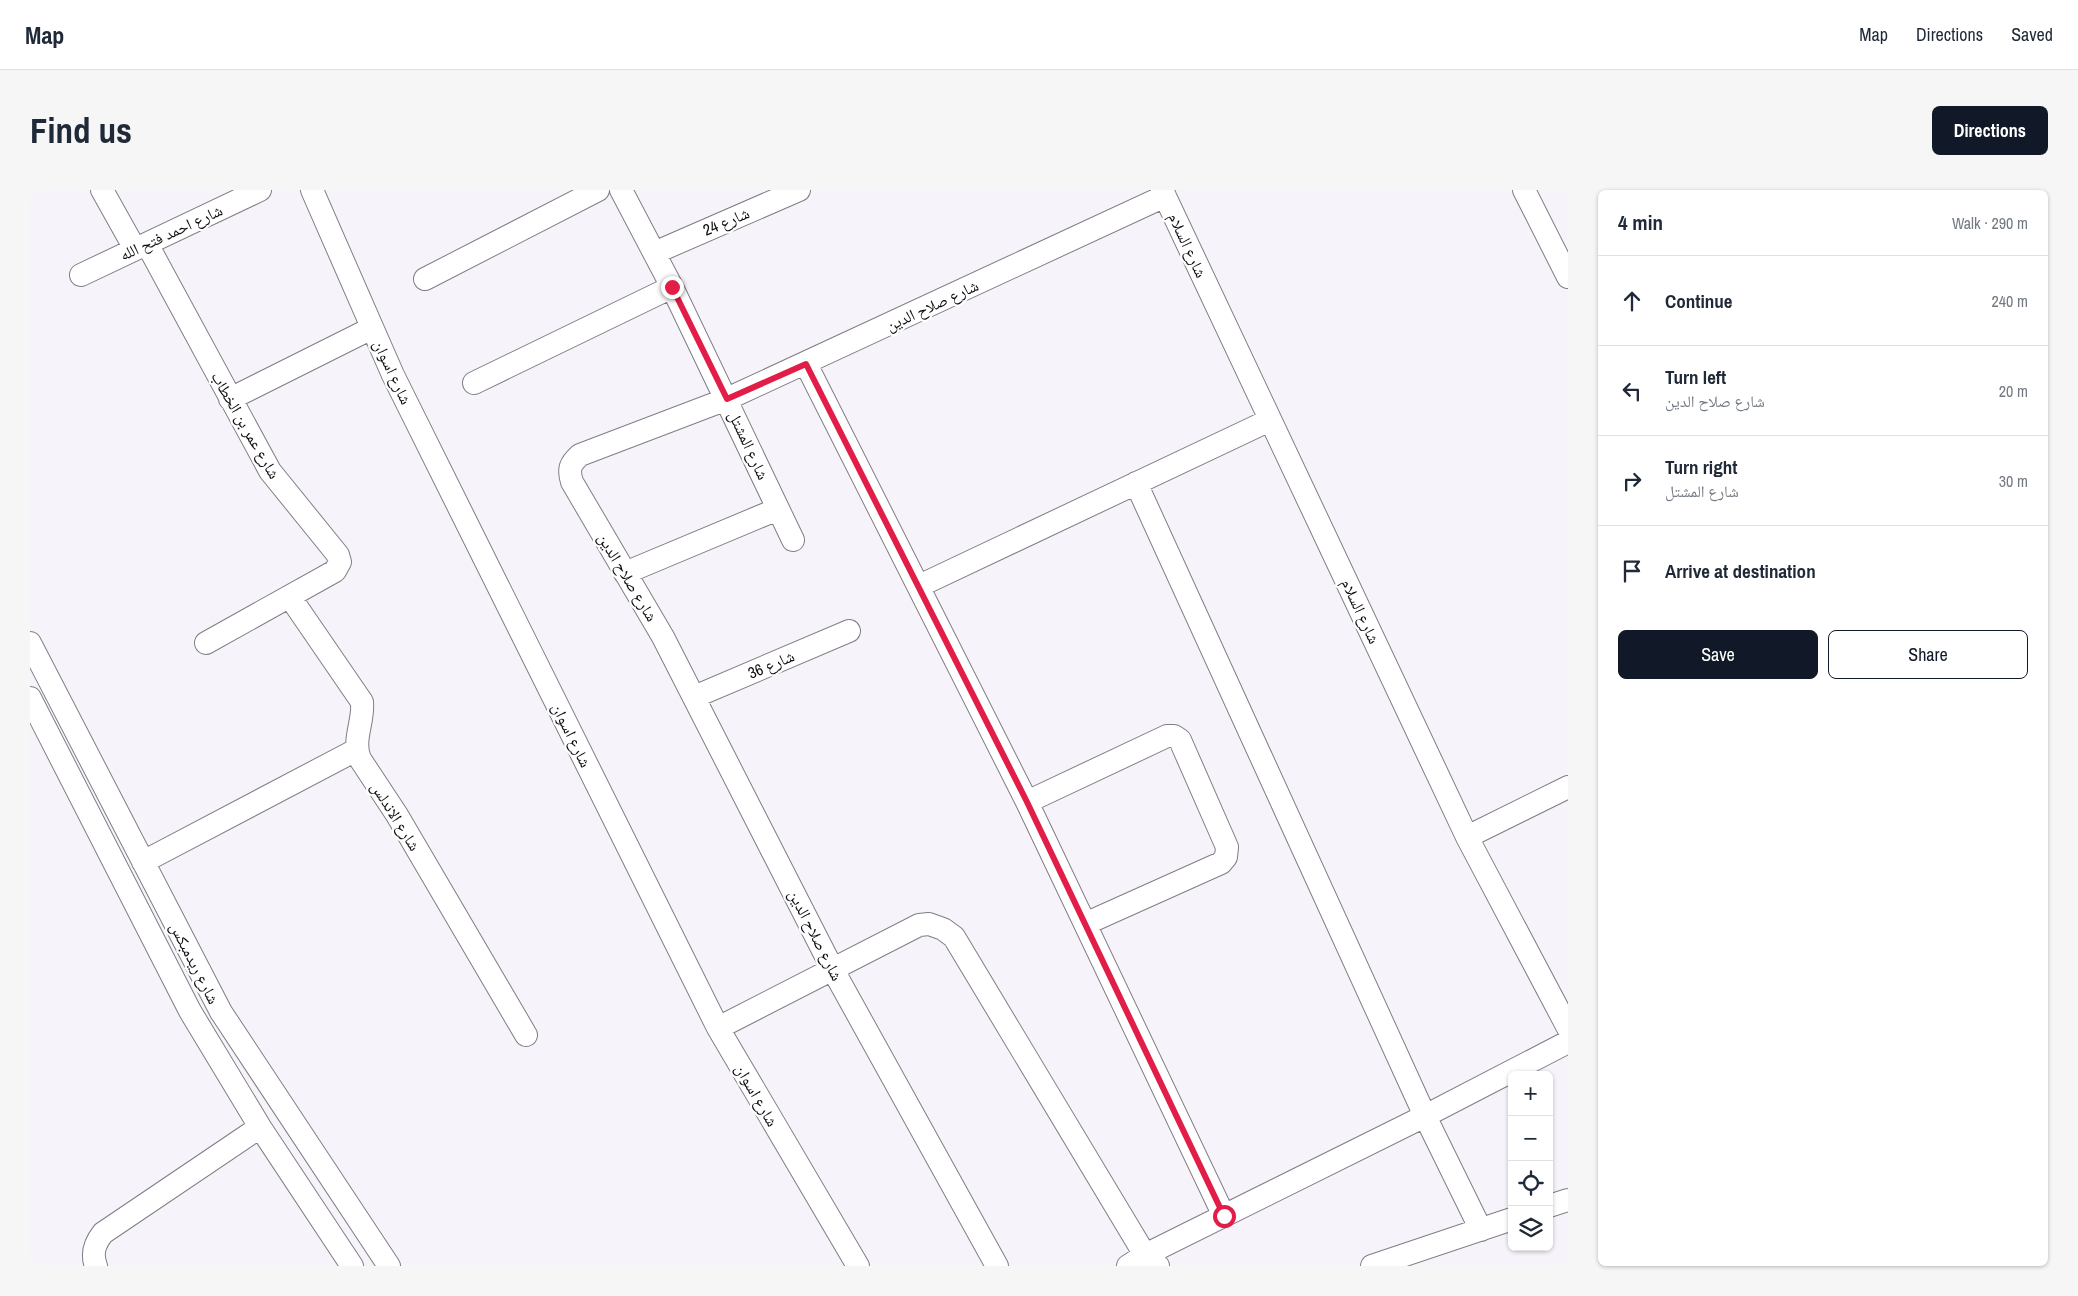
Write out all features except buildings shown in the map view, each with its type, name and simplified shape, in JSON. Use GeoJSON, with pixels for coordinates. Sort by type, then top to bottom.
{"type":"FeatureCollection","features":[{"type":"Feature","properties":{"kind":"street"},"geometry":{"type":"LineString","coordinates":[[102,190],[141,246]]}},
{"type":"Feature","properties":{"kind":"street","name":"شارع احمد فتح الله"},"geometry":{"type":"LineString","coordinates":[[82,275],[260,190]]}},
{"type":"Feature","properties":{"kind":"street","name":"شارع اسوان"},"geometry":{"type":"LineString","coordinates":[[312,190],[393,375],[718,1028],[858,1266]]}},
{"type":"Feature","properties":{"kind":"street"},"geometry":{"type":"LineString","coordinates":[[425,280],[598,190]]}},
{"type":"Feature","properties":{"kind":"street","name":"شارع المشتل"},"geometry":{"type":"LineString","coordinates":[[621,190],[672,287],[793,540]]}},
{"type":"Feature","properties":{"kind":"street","name":"شارع 24"},"geometry":{"type":"LineString","coordinates":[[654,253],[798,190]]}},
{"type":"Feature","properties":{"kind":"street"},"geometry":{"type":"LineString","coordinates":[[1524,190],[1568,277]]}},
{"type":"Feature","properties":{"kind":"street","name":"شارع صلاح الدين"},"geometry":{"type":"LineString","coordinates":[[997,1266],[832,968],[663,637],[572,482],[569,472],[571,463],[580,455],[727,399],[806,364],[1164,193]]}},
{"type":"Feature","properties":{"kind":"street","name":"شارع السلام"},"geometry":{"type":"LineString","coordinates":[[1164,193],[1467,837],[1568,1028]]}},
{"type":"Feature","properties":{"kind":"street","name":"شارع عمر بن الخطاب"},"geometry":{"type":"LineString","coordinates":[[141,246],[270,471],[340,558],[340,565],[335,570],[206,643]]}},
{"type":"Feature","properties":{"kind":"street"},"geometry":{"type":"LineString","coordinates":[[474,383],[672,287]]}},
{"type":"Feature","properties":{"kind":"street"},"geometry":{"type":"LineString","coordinates":[[230,399],[372,328]]}},
{"type":"Feature","properties":{"kind":"street"},"geometry":{"type":"LineString","coordinates":[[806,364],[1027,802],[1224,1216]]}},
{"type":"Feature","properties":{"kind":"street"},"geometry":{"type":"LineString","coordinates":[[919,586],[1270,420]]}},
{"type":"Feature","properties":{"kind":"street"},"geometry":{"type":"LineString","coordinates":[[1136,483],[1426,1116],[1481,1230]]}},
{"type":"Feature","properties":{"kind":"street"},"geometry":{"type":"LineString","coordinates":[[625,573],[778,509]]}},
{"type":"Feature","properties":{"kind":"street"},"geometry":{"type":"LineString","coordinates":[[144,862],[356,750],[363,713],[362,702],[290,597]]}},
{"type":"Feature","properties":{"kind":"street","name":"شارع 36"},"geometry":{"type":"LineString","coordinates":[[694,697],[849,631]]}},
{"type":"Feature","properties":{"kind":"street","name":"شارع ريدمبكس"},"geometry":{"type":"LineString","coordinates":[[30,643],[221,1012],[388,1266]]}},
{"type":"Feature","properties":{"kind":"street","name":"شارع ريدمبكس"},"geometry":{"type":"LineString","coordinates":[[30,698],[37,729],[190,1011],[260,1127],[352,1266]]}},
{"type":"Feature","properties":{"kind":"street"},"geometry":{"type":"LineString","coordinates":[[1027,802],[1167,736],[1174,736],[1180,740],[1227,847],[1226,857],[1221,864],[1085,924]]}},
{"type":"Feature","properties":{"kind":"street","name":"شارع الاندلس"},"geometry":{"type":"LineString","coordinates":[[356,750],[526,1035]]}},
{"type":"Feature","properties":{"kind":"street"},"geometry":{"type":"LineString","coordinates":[[1467,837],[1568,787]]}},
{"type":"Feature","properties":{"kind":"street"},"geometry":{"type":"LineString","coordinates":[[718,1028],[919,924],[929,924],[943,929],[954,937],[1144,1262],[1224,1216],[1426,1116],[1568,1042]]}},
{"type":"Feature","properties":{"kind":"street"},"geometry":{"type":"LineString","coordinates":[[96,1266],[93,1251],[97,1240],[103,1233],[260,1127]]}},
{"type":"Feature","properties":{"kind":"street"},"geometry":{"type":"LineString","coordinates":[[1553,1205],[1568,1200]]}},
{"type":"Feature","properties":{"kind":"street"},"geometry":{"type":"LineString","coordinates":[[1372,1266],[1508,1220]]}},
{"type":"Feature","properties":{"kind":"route"},"geometry":{"type":"LineString","coordinates":[[672,287],[727,399],[806,364],[1027,802],[1224,1216]]}}]}
